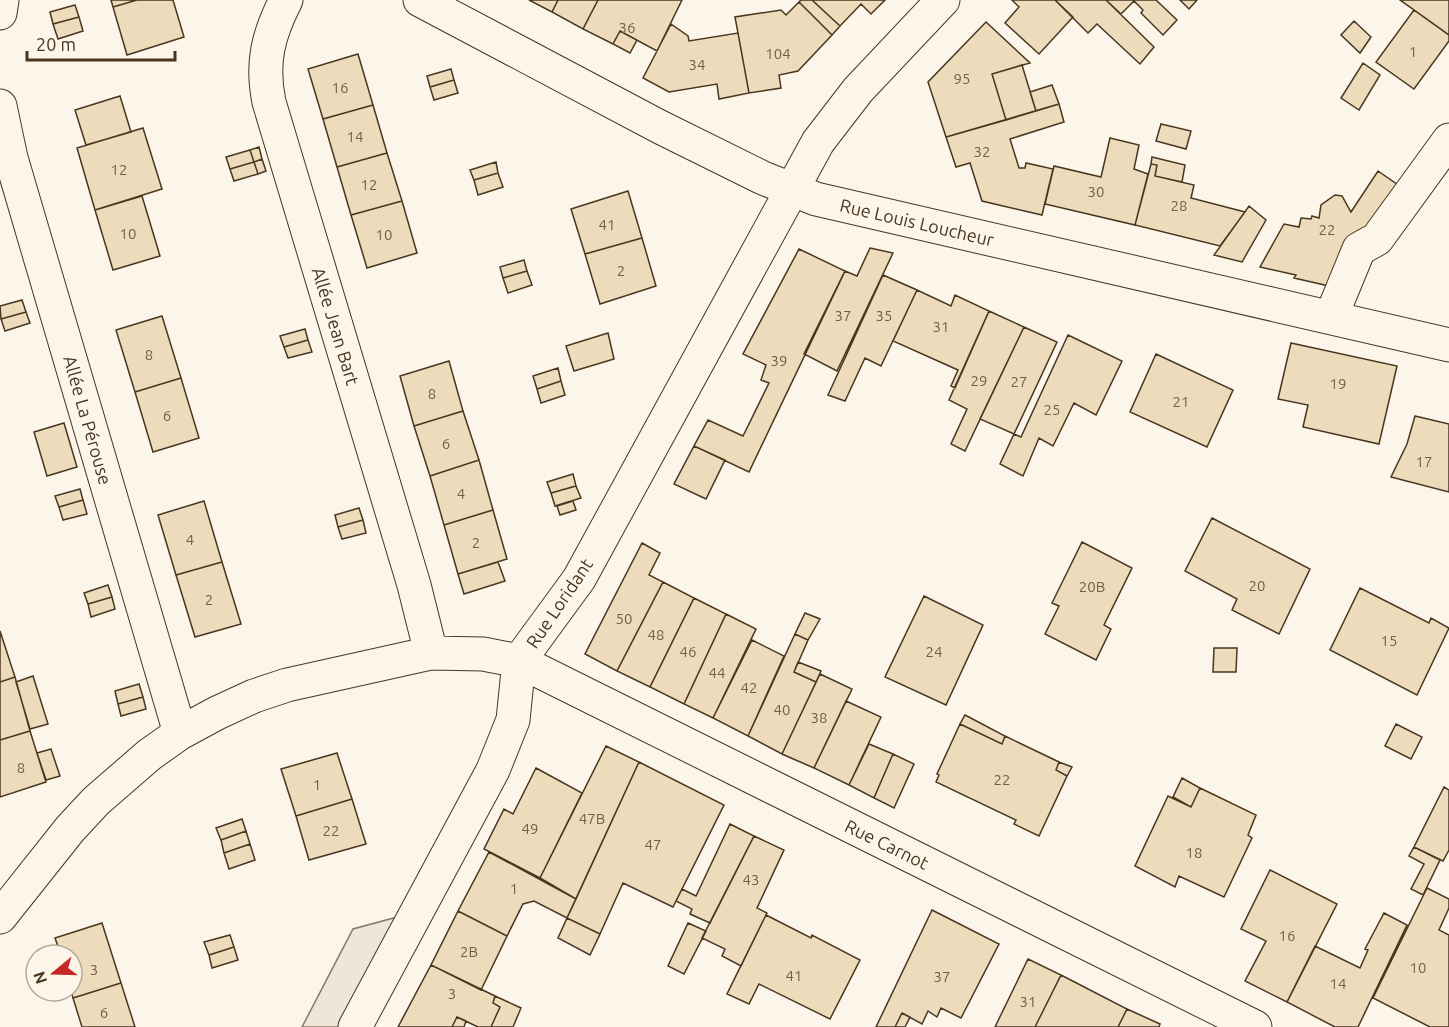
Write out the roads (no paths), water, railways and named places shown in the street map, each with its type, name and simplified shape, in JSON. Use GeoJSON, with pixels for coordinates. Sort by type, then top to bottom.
{"type":"FeatureCollection","features":[{"type":"Feature","properties":{"kind":"street"},"geometry":{"type":"LineString","coordinates":[[0,13],[2,0]]}},
{"type":"Feature","properties":{"kind":"street","name":"Allée Jean Bart"},"geometry":{"type":"LineString","coordinates":[[286,0],[272,30],[264,66],[269,102],[411,574],[431,653]]}},
{"type":"Feature","properties":{"kind":"street","name":"Rue Louis Loucheur"},"geometry":{"type":"LineString","coordinates":[[420,0],[679,137],[763,178],[816,199],[1449,345]]}},
{"type":"Feature","properties":{"kind":"street","name":"Rue Loridant"},"geometry":{"type":"LineString","coordinates":[[355,1027],[494,770],[513,720],[519,661],[579,579],[818,142],[858,90],[943,0]]}},
{"type":"Feature","properties":{"kind":"street","name":"Allée La Pérouse"},"geometry":{"type":"LineString","coordinates":[[0,106],[14,169],[180,733]]}},
{"type":"Feature","properties":{"kind":"street"},"geometry":{"type":"LineString","coordinates":[[1331,317],[1359,249],[1377,239],[1449,140]]}},
{"type":"Feature","properties":{"kind":"street","name":"Rue Carnot"},"geometry":{"type":"LineString","coordinates":[[0,917],[70,829],[96,801],[149,755],[180,733],[245,700],[287,685],[431,653],[483,654],[519,661],[1255,1027]]}}]}
